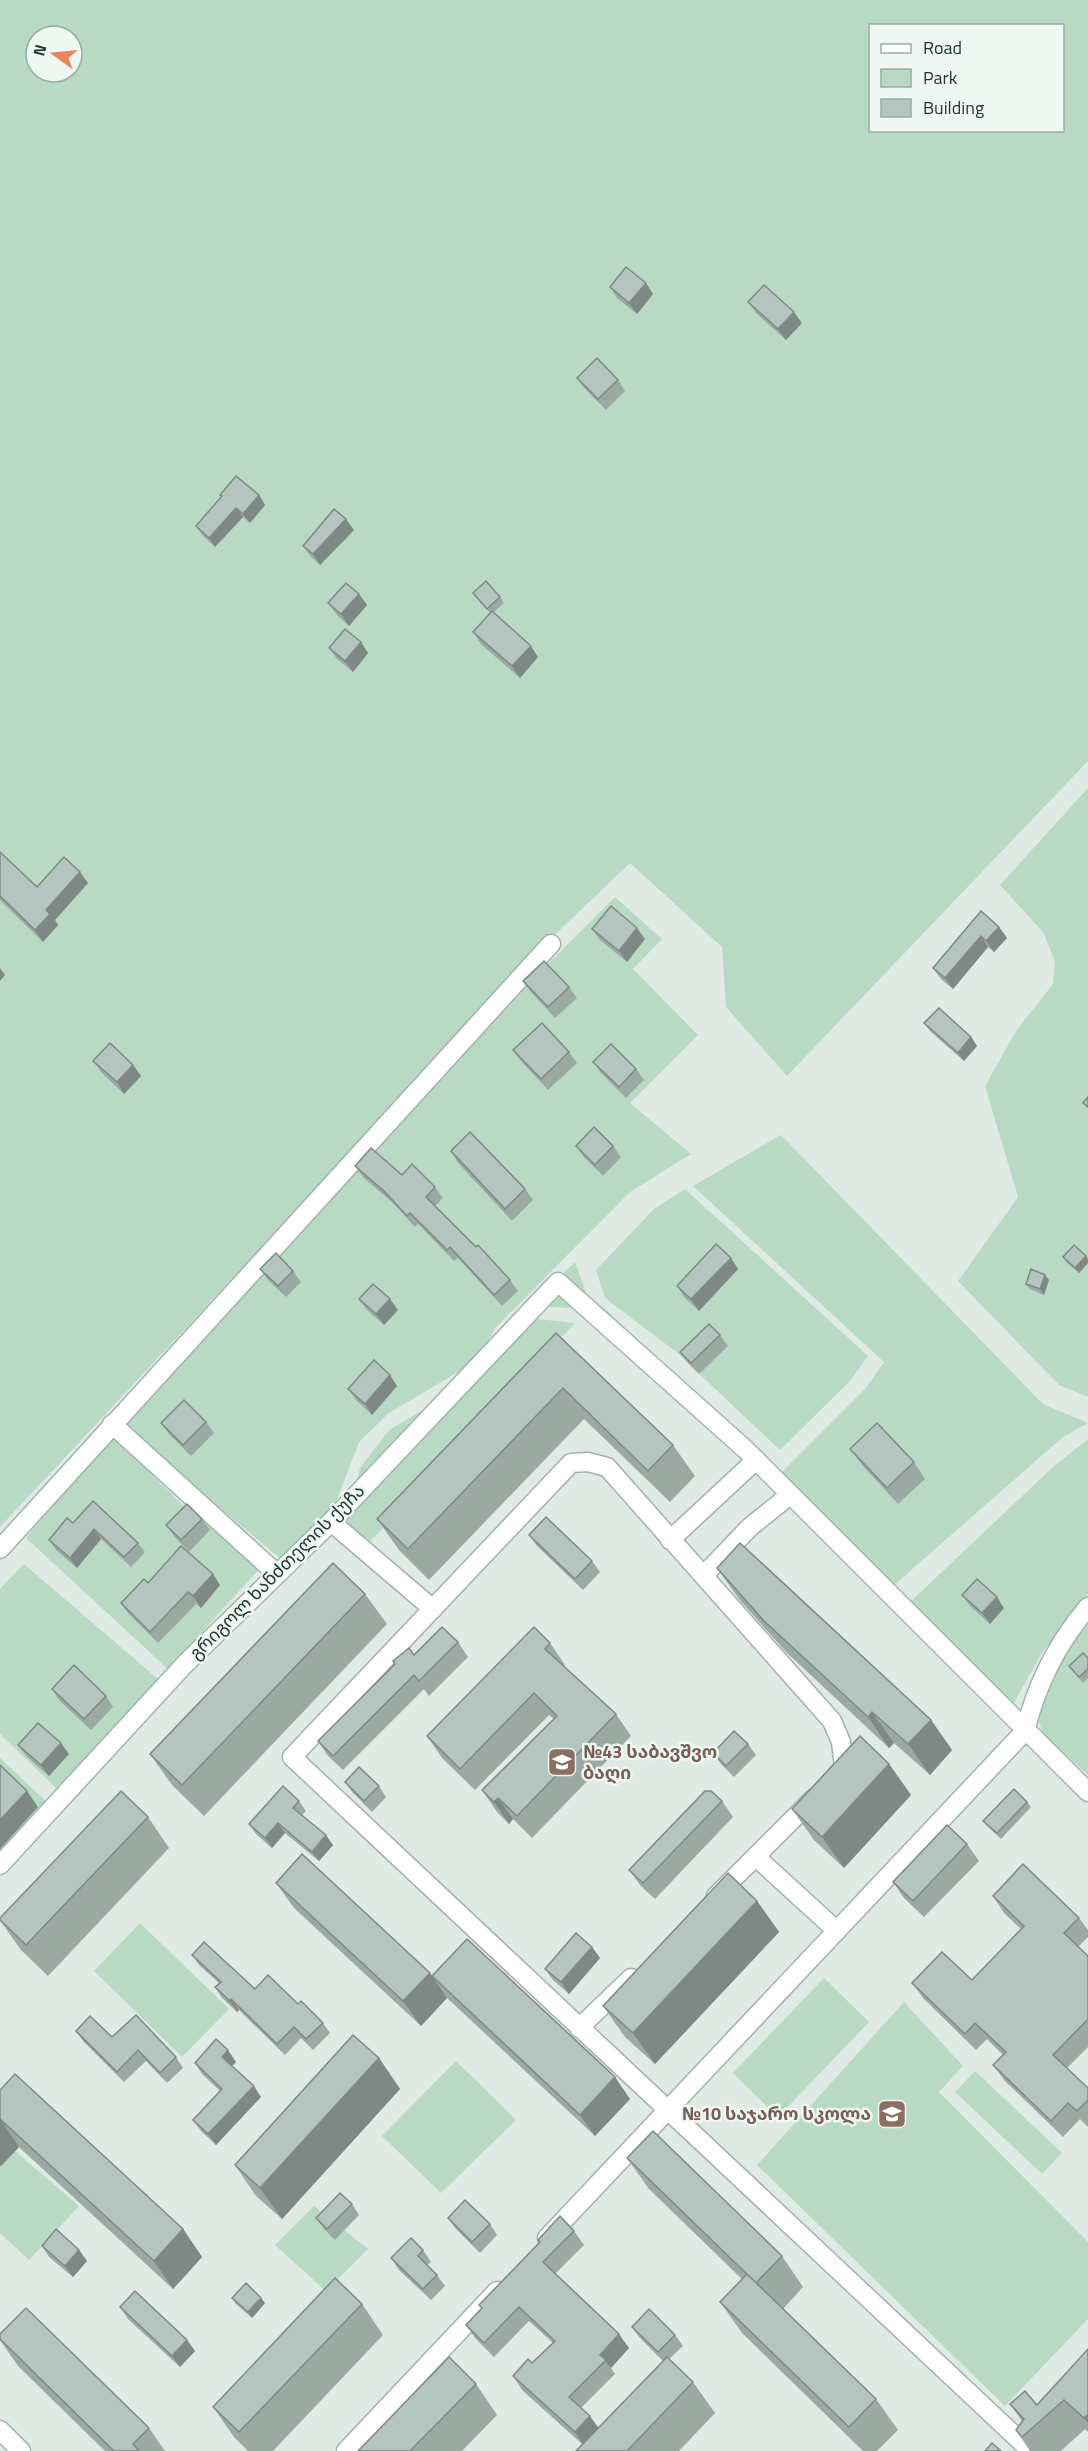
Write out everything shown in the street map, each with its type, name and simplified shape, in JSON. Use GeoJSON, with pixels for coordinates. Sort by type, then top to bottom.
{"type":"FeatureCollection","features":[{"type":"Feature","properties":{"kind":"street"},"geometry":{"type":"LineString","coordinates":[[0,1549],[112,1424],[186,1348],[551,944]]}},
{"type":"Feature","properties":{"kind":"street","name":"გრიგოლ ხანძთელის ქუჩა"},"geometry":{"type":"LineString","coordinates":[[0,1865],[185,1664],[331,1522],[558,1282],[756,1460]]}},
{"type":"Feature","properties":{"kind":"street"},"geometry":{"type":"LineString","coordinates":[[112,1424],[277,1574]]}},
{"type":"Feature","properties":{"kind":"street"},"geometry":{"type":"LineString","coordinates":[[670,1540],[756,1460],[1088,1792]]}},
{"type":"Feature","properties":{"kind":"street"},"geometry":{"type":"LineString","coordinates":[[706,1906],[844,1767],[841,1742],[832,1721],[607,1467],[588,1462],[571,1463],[292,1757],[1031,2451]]}},
{"type":"Feature","properties":{"kind":"street"},"geometry":{"type":"LineString","coordinates":[[704,1575],[750,1527],[790,1495]]}},
{"type":"Feature","properties":{"kind":"street"},"geometry":{"type":"LineString","coordinates":[[331,1522],[433,1609]]}},
{"type":"Feature","properties":{"kind":"street"},"geometry":{"type":"LineString","coordinates":[[539,2247],[1025,1731],[1035,1692],[1071,1627],[1088,1607]]}},
{"type":"Feature","properties":{"kind":"street"},"geometry":{"type":"LineString","coordinates":[[756,1857],[837,1931]]}},
{"type":"Feature","properties":{"kind":"street"},"geometry":{"type":"LineString","coordinates":[[579,2028],[646,1963]]}},
{"type":"Feature","properties":{"kind":"street"},"geometry":{"type":"LineString","coordinates":[[346,2451],[507,2281]]}},
{"type":"Feature","properties":{"kind":"street"},"geometry":{"type":"LineString","coordinates":[[0,2430],[21,2451]]}},
{"type":"Feature","properties":{"kind":"green space"},"geometry":{"type":"Polygon","coordinates":[[[0,0],[1088,0],[1088,761],[787,1076],[726,1007],[722,947],[630,863],[544,945],[0,1527],[0,0]]]}},
{"type":"Feature","properties":{"kind":"green space"},"geometry":{"type":"Polygon","coordinates":[[[1088,788],[1088,1397],[1059,1385],[958,1281],[1018,1197],[985,1086],[1016,1031],[1053,984],[1055,961],[1043,932],[1000,885],[1088,788]]]}},
{"type":"Feature","properties":{"kind":"green space"},"geometry":{"type":"Polygon","coordinates":[[[615,897],[662,939],[633,969],[698,1035],[630,1103],[691,1154],[630,1192],[496,1327],[475,1362],[389,1413],[359,1442],[334,1507],[280,1558],[216,1505],[114,1434],[540,972],[615,897]]]}},
{"type":"Feature","properties":{"kind":"green space"},"geometry":{"type":"Polygon","coordinates":[[[781,1135],[1043,1404],[1088,1423],[1063,1437],[893,1586],[782,1472],[865,1389],[884,1362],[693,1186],[781,1135]]]}},
{"type":"Feature","properties":{"kind":"green space"},"geometry":{"type":"Polygon","coordinates":[[[685,1189],[868,1356],[850,1381],[780,1450],[675,1351],[605,1298],[596,1270],[654,1209],[685,1189]]]}},
{"type":"Feature","properties":{"kind":"green space"},"geometry":{"type":"Polygon","coordinates":[[[575,1262],[586,1293],[616,1319],[569,1308],[530,1306],[575,1262]]]}},
{"type":"Feature","properties":{"kind":"green space"},"geometry":{"type":"Polygon","coordinates":[[[528,1318],[575,1323],[370,1542],[347,1522],[360,1468],[389,1430],[475,1379],[528,1318]]]}},
{"type":"Feature","properties":{"kind":"green space"},"geometry":{"type":"Polygon","coordinates":[[[110,1434],[190,1512],[262,1566],[168,1669],[26,1538],[110,1434]]]}},
{"type":"Feature","properties":{"kind":"green space"},"geometry":{"type":"Polygon","coordinates":[[[1088,1439],[1088,1594],[1041,1654],[1013,1705],[909,1603],[1052,1468],[1088,1439]]]}},
{"type":"Feature","properties":{"kind":"green space"},"geometry":{"type":"Polygon","coordinates":[[[24,1564],[159,1680],[57,1789],[0,1734],[0,1589],[24,1564]]]}},
{"type":"Feature","properties":{"kind":"green space"},"geometry":{"type":"Polygon","coordinates":[[[1088,1623],[1088,1775],[1043,1734],[1035,1710],[1077,1636],[1088,1623]]]}},
{"type":"Feature","properties":{"kind":"green space"},"geometry":{"type":"Polygon","coordinates":[[[0,1758],[47,1802],[0,1852],[0,1758]]]}},
{"type":"Feature","properties":{"kind":"green space"},"geometry":{"type":"Polygon","coordinates":[[[140,1923],[229,2009],[182,2057],[94,1971],[140,1923]]]}},
{"type":"Feature","properties":{"kind":"green space"},"geometry":{"type":"Polygon","coordinates":[[[824,1978],[869,2022],[778,2117],[733,2073],[824,1978]]]}},
{"type":"Feature","properties":{"kind":"green space"},"geometry":{"type":"Polygon","coordinates":[[[904,2002],[963,2066],[939,2092],[1088,2242],[1088,2319],[1005,2406],[757,2165],[904,2002]]]}},
{"type":"Feature","properties":{"kind":"green space"},"geometry":{"type":"Polygon","coordinates":[[[456,2061],[516,2120],[441,2193],[382,2136],[456,2061]]]}},
{"type":"Feature","properties":{"kind":"green space"},"geometry":{"type":"Polygon","coordinates":[[[975,2071],[1062,2153],[1042,2174],[955,2092],[975,2071]]]}},
{"type":"Feature","properties":{"kind":"green space"},"geometry":{"type":"Polygon","coordinates":[[[0,2138],[79,2206],[29,2260],[0,2233],[0,2138]]]}},
{"type":"Feature","properties":{"kind":"green space"},"geometry":{"type":"Polygon","coordinates":[[[314,2206],[368,2249],[326,2291],[275,2245],[314,2206]]]}},
{"type":"Feature","properties":{"kind":"building"},"geometry":{"type":"Polygon","coordinates":[[[626,267],[646,283],[629,303],[610,287],[626,267]]]}},
{"type":"Feature","properties":{"kind":"building"},"geometry":{"type":"Polygon","coordinates":[[[764,285],[794,312],[778,329],[748,302],[764,285]]]}},
{"type":"Feature","properties":{"kind":"building"},"geometry":{"type":"Polygon","coordinates":[[[597,358],[618,380],[598,399],[577,378],[597,358]]]}},
{"type":"Feature","properties":{"kind":"building"},"geometry":{"type":"Polygon","coordinates":[[[236,476],[259,495],[243,514],[236,508],[209,538],[196,526],[236,476]]]}},
{"type":"Feature","properties":{"kind":"building"},"geometry":{"type":"Polygon","coordinates":[[[334,509],[346,519],[313,554],[303,546],[334,509]]]}},
{"type":"Feature","properties":{"kind":"building"},"geometry":{"type":"Polygon","coordinates":[[[486,581],[500,597],[487,609],[473,593],[486,581]]]}},
{"type":"Feature","properties":{"kind":"building"},"geometry":{"type":"Polygon","coordinates":[[[346,583],[359,594],[341,614],[328,603],[346,583]]]}},
{"type":"Feature","properties":{"kind":"building"},"geometry":{"type":"Polygon","coordinates":[[[492,611],[531,646],[512,666],[473,632],[492,611]]]}},
{"type":"Feature","properties":{"kind":"building"},"geometry":{"type":"Polygon","coordinates":[[[345,629],[361,642],[345,661],[329,648],[345,629]]]}},
{"type":"Feature","properties":{"kind":"building"},"geometry":{"type":"Polygon","coordinates":[[[0,852],[37,887],[64,857],[80,872],[46,910],[50,914],[35,930],[0,896],[0,852]]]}},
{"type":"Feature","properties":{"kind":"building"},"geometry":{"type":"Polygon","coordinates":[[[611,906],[637,928],[619,951],[592,929],[611,906]]]}},
{"type":"Feature","properties":{"kind":"building"},"geometry":{"type":"Polygon","coordinates":[[[981,911],[999,927],[986,941],[981,936],[945,978],[933,968],[981,911]]]}},
{"type":"Feature","properties":{"kind":"building"},"geometry":{"type":"Polygon","coordinates":[[[544,961],[569,987],[548,1007],[523,981],[544,961]]]}},
{"type":"Feature","properties":{"kind":"building"},"geometry":{"type":"Polygon","coordinates":[[[939,1008],[971,1037],[958,1053],[924,1023],[939,1008]]]}},
{"type":"Feature","properties":{"kind":"building"},"geometry":{"type":"Polygon","coordinates":[[[542,1023],[569,1052],[541,1079],[513,1050],[542,1023]]]}},
{"type":"Feature","properties":{"kind":"building"},"geometry":{"type":"Polygon","coordinates":[[[110,1043],[133,1065],[117,1082],[93,1061],[110,1043]]]}},
{"type":"Feature","properties":{"kind":"building"},"geometry":{"type":"Polygon","coordinates":[[[611,1044],[636,1069],[619,1087],[593,1062],[611,1044]]]}},
{"type":"Feature","properties":{"kind":"building"},"geometry":{"type":"Polygon","coordinates":[[[1088,1097],[1088,1107],[1083,1103],[1088,1097]]]}},
{"type":"Feature","properties":{"kind":"building"},"geometry":{"type":"Polygon","coordinates":[[[594,1127],[613,1146],[595,1165],[576,1146],[594,1127]]]}},
{"type":"Feature","properties":{"kind":"building"},"geometry":{"type":"Polygon","coordinates":[[[470,1132],[525,1189],[505,1209],[451,1151],[470,1132]]]}},
{"type":"Feature","properties":{"kind":"building"},"geometry":{"type":"Polygon","coordinates":[[[371,1148],[402,1175],[412,1164],[435,1187],[426,1197],[476,1247],[478,1245],[510,1280],[494,1295],[450,1247],[447,1250],[410,1213],[407,1216],[385,1192],[355,1166],[371,1148]]]}},
{"type":"Feature","properties":{"kind":"building"},"geometry":{"type":"Polygon","coordinates":[[[716,1244],[731,1258],[691,1299],[677,1286],[716,1244]]]}},
{"type":"Feature","properties":{"kind":"building"},"geometry":{"type":"Polygon","coordinates":[[[1074,1245],[1086,1256],[1075,1268],[1063,1257],[1074,1245]]]}},
{"type":"Feature","properties":{"kind":"building"},"geometry":{"type":"Polygon","coordinates":[[[276,1253],[293,1271],[278,1286],[260,1269],[276,1253]]]}},
{"type":"Feature","properties":{"kind":"building"},"geometry":{"type":"Polygon","coordinates":[[[1031,1269],[1045,1275],[1040,1289],[1026,1284],[1031,1269]]]}},
{"type":"Feature","properties":{"kind":"building"},"geometry":{"type":"Polygon","coordinates":[[[373,1284],[390,1299],[376,1314],[359,1299],[373,1284]]]}},
{"type":"Feature","properties":{"kind":"building"},"geometry":{"type":"Polygon","coordinates":[[[709,1324],[720,1335],[691,1363],[680,1352],[709,1324]]]}},
{"type":"Feature","properties":{"kind":"building"},"geometry":{"type":"Polygon","coordinates":[[[556,1333],[673,1445],[648,1471],[563,1388],[408,1549],[377,1519],[556,1333]]]}},
{"type":"Feature","properties":{"kind":"building"},"geometry":{"type":"Polygon","coordinates":[[[374,1360],[390,1375],[365,1404],[348,1389],[374,1360]]]}},
{"type":"Feature","properties":{"kind":"building"},"geometry":{"type":"Polygon","coordinates":[[[184,1400],[206,1422],[183,1445],[161,1423],[184,1400]]]}},
{"type":"Feature","properties":{"kind":"building"},"geometry":{"type":"Polygon","coordinates":[[[877,1423],[914,1462],[887,1488],[850,1449],[877,1423]]]}},
{"type":"Feature","properties":{"kind":"building"},"geometry":{"type":"Polygon","coordinates":[[[93,1501],[138,1543],[124,1557],[94,1529],[70,1558],[49,1540],[67,1518],[73,1523],[93,1501]]]}},
{"type":"Feature","properties":{"kind":"building"},"geometry":{"type":"Polygon","coordinates":[[[187,1504],[202,1519],[181,1540],[166,1525],[187,1504]]]}},
{"type":"Feature","properties":{"kind":"building"},"geometry":{"type":"Polygon","coordinates":[[[546,1517],[592,1561],[575,1579],[529,1535],[546,1517]]]}},
{"type":"Feature","properties":{"kind":"building"},"geometry":{"type":"Polygon","coordinates":[[[740,1543],[931,1720],[908,1744],[872,1712],[868,1717],[764,1621],[717,1568],[740,1543]]]}},
{"type":"Feature","properties":{"kind":"building"},"geometry":{"type":"Polygon","coordinates":[[[181,1546],[213,1574],[193,1596],[188,1592],[150,1632],[121,1603],[144,1579],[148,1583],[181,1546]]]}},
{"type":"Feature","properties":{"kind":"building"},"geometry":{"type":"Polygon","coordinates":[[[333,1563],[365,1594],[182,1785],[150,1754],[333,1563]]]}},
{"type":"Feature","properties":{"kind":"building"},"geometry":{"type":"Polygon","coordinates":[[[977,1579],[997,1597],[982,1613],[962,1595],[977,1579]]]}},
{"type":"Feature","properties":{"kind":"building"},"geometry":{"type":"Polygon","coordinates":[[[442,1627],[458,1642],[419,1681],[414,1675],[333,1756],[318,1741],[395,1664],[393,1661],[409,1648],[414,1655],[442,1627]]]}},
{"type":"Feature","properties":{"kind":"building"},"geometry":{"type":"Polygon","coordinates":[[[534,1627],[550,1643],[545,1649],[616,1714],[517,1816],[498,1798],[494,1802],[482,1790],[557,1716],[534,1693],[460,1769],[427,1736],[534,1627]]]}},
{"type":"Feature","properties":{"kind":"building"},"geometry":{"type":"Polygon","coordinates":[[[1083,1653],[1088,1658],[1088,1669],[1079,1677],[1069,1666],[1083,1653]]]}},
{"type":"Feature","properties":{"kind":"building"},"geometry":{"type":"Polygon","coordinates":[[[74,1665],[106,1696],[84,1719],[52,1689],[74,1665]]]}},
{"type":"Feature","properties":{"kind":"building"},"geometry":{"type":"Polygon","coordinates":[[[38,1723],[61,1743],[41,1765],[18,1745],[38,1723]]]}},
{"type":"Feature","properties":{"kind":"building"},"geometry":{"type":"Polygon","coordinates":[[[734,1731],[748,1744],[726,1766],[713,1753],[734,1731]]]}},
{"type":"Feature","properties":{"kind":"building"},"geometry":{"type":"Polygon","coordinates":[[[860,1736],[889,1764],[822,1837],[792,1809],[860,1736]]]}},
{"type":"Feature","properties":{"kind":"building"},"geometry":{"type":"Polygon","coordinates":[[[0,1765],[27,1791],[0,1820],[0,1765]]]}},
{"type":"Feature","properties":{"kind":"building"},"geometry":{"type":"Polygon","coordinates":[[[359,1767],[379,1786],[364,1801],[345,1782],[359,1767]]]}},
{"type":"Feature","properties":{"kind":"building"},"geometry":{"type":"Polygon","coordinates":[[[283,1786],[299,1801],[293,1808],[326,1835],[312,1852],[278,1823],[265,1838],[249,1824],[283,1786]]]}},
{"type":"Feature","properties":{"kind":"building"},"geometry":{"type":"Polygon","coordinates":[[[1014,1789],[1027,1802],[997,1833],[983,1821],[1014,1789]]]}},
{"type":"Feature","properties":{"kind":"building"},"geometry":{"type":"Polygon","coordinates":[[[121,1791],[148,1817],[26,1945],[0,1918],[121,1791]]]}},
{"type":"Feature","properties":{"kind":"building"},"geometry":{"type":"Polygon","coordinates":[[[705,1791],[711,1791],[722,1801],[643,1883],[629,1870],[705,1791]]]}},
{"type":"Feature","properties":{"kind":"building"},"geometry":{"type":"Polygon","coordinates":[[[947,1825],[967,1844],[913,1901],[893,1882],[947,1825]]]}},
{"type":"Feature","properties":{"kind":"building"},"geometry":{"type":"Polygon","coordinates":[[[302,1854],[430,1973],[403,2001],[276,1883],[302,1854]]]}},
{"type":"Feature","properties":{"kind":"building"},"geometry":{"type":"Polygon","coordinates":[[[1023,1864],[1079,1918],[1064,1933],[1088,1956],[1088,2019],[1053,2055],[1088,2088],[1088,2100],[1077,2111],[1068,2103],[1051,2121],[993,2065],[1006,2052],[975,2023],[965,2034],[912,1983],[942,1952],[972,1980],[1024,1926],[993,1896],[1023,1864]]]}},
{"type":"Feature","properties":{"kind":"building"},"geometry":{"type":"Polygon","coordinates":[[[728,1873],[757,1901],[633,2033],[603,2006],[728,1873]]]}},
{"type":"Feature","properties":{"kind":"building"},"geometry":{"type":"Polygon","coordinates":[[[576,1933],[592,1947],[561,1982],[545,1969],[576,1933]]]}},
{"type":"Feature","properties":{"kind":"building"},"geometry":{"type":"Polygon","coordinates":[[[467,1939],[615,2077],[580,2115],[432,1976],[467,1939]]]}},
{"type":"Feature","properties":{"kind":"building"},"geometry":{"type":"Polygon","coordinates":[[[204,1942],[255,1989],[268,1975],[298,2004],[301,2001],[323,2023],[306,2039],[294,2027],[277,2044],[231,1999],[230,2001],[215,1987],[221,1982],[192,1955],[204,1942]]]}},
{"type":"Feature","properties":{"kind":"building"},"geometry":{"type":"Polygon","coordinates":[[[136,2015],[176,2057],[160,2073],[138,2050],[117,2072],[76,2031],[90,2016],[112,2037],[136,2015]]]}},
{"type":"Feature","properties":{"kind":"building"},"geometry":{"type":"Polygon","coordinates":[[[353,2035],[379,2058],[260,2188],[235,2165],[353,2035]]]}},
{"type":"Feature","properties":{"kind":"building"},"geometry":{"type":"Polygon","coordinates":[[[216,2039],[228,2050],[222,2057],[254,2086],[208,2134],[193,2120],[222,2089],[195,2063],[216,2039]]]}},
{"type":"Feature","properties":{"kind":"building"},"geometry":{"type":"Polygon","coordinates":[[[15,2074],[183,2229],[154,2261],[0,2119],[0,2090],[15,2074]]]}},
{"type":"Feature","properties":{"kind":"building"},"geometry":{"type":"Polygon","coordinates":[[[653,2131],[782,2256],[756,2283],[627,2158],[653,2131]]]}},
{"type":"Feature","properties":{"kind":"building"},"geometry":{"type":"Polygon","coordinates":[[[340,2193],[352,2204],[327,2229],[316,2218],[340,2193]]]}},
{"type":"Feature","properties":{"kind":"building"},"geometry":{"type":"Polygon","coordinates":[[[465,2200],[490,2224],[472,2242],[448,2218],[465,2200]]]}},
{"type":"Feature","properties":{"kind":"building"},"geometry":{"type":"Polygon","coordinates":[[[560,2216],[574,2231],[543,2262],[619,2334],[600,2355],[606,2360],[569,2397],[590,2416],[575,2432],[513,2376],[528,2359],[532,2363],[555,2341],[519,2307],[484,2343],[466,2325],[482,2308],[479,2305],[540,2242],[538,2240],[560,2216]]]}},
{"type":"Feature","properties":{"kind":"building"},"geometry":{"type":"Polygon","coordinates":[[[56,2229],[79,2250],[65,2266],[42,2246],[56,2229]]]}},
{"type":"Feature","properties":{"kind":"building"},"geometry":{"type":"Polygon","coordinates":[[[411,2238],[423,2250],[418,2256],[437,2275],[423,2289],[391,2258],[411,2238]]]}},
{"type":"Feature","properties":{"kind":"building"},"geometry":{"type":"Polygon","coordinates":[[[747,2274],[876,2399],[849,2427],[720,2302],[747,2274]]]}},
{"type":"Feature","properties":{"kind":"building"},"geometry":{"type":"Polygon","coordinates":[[[335,2278],[362,2304],[239,2432],[213,2407],[335,2278]]]}},
{"type":"Feature","properties":{"kind":"building"},"geometry":{"type":"Polygon","coordinates":[[[246,2283],[261,2298],[248,2312],[232,2298],[246,2283]]]}},
{"type":"Feature","properties":{"kind":"building"},"geometry":{"type":"Polygon","coordinates":[[[135,2291],[187,2340],[172,2356],[120,2307],[135,2291]]]}},
{"type":"Feature","properties":{"kind":"building"},"geometry":{"type":"Polygon","coordinates":[[[26,2308],[149,2428],[133,2444],[139,2451],[114,2451],[0,2339],[0,2334],[26,2308]]]}},
{"type":"Feature","properties":{"kind":"building"},"geometry":{"type":"Polygon","coordinates":[[[649,2309],[675,2335],[658,2352],[632,2327],[649,2309]]]}},
{"type":"Feature","properties":{"kind":"building"},"geometry":{"type":"Polygon","coordinates":[[[1088,2349],[1088,2414],[1084,2418],[1064,2400],[1022,2437],[1016,2430],[1024,2419],[1010,2404],[1025,2391],[1037,2405],[1088,2349]]]}},
{"type":"Feature","properties":{"kind":"building"},"geometry":{"type":"Polygon","coordinates":[[[449,2357],[476,2384],[410,2451],[358,2451],[449,2357]]]}},
{"type":"Feature","properties":{"kind":"building"},"geometry":{"type":"Polygon","coordinates":[[[667,2357],[693,2382],[627,2451],[576,2451],[667,2357]]]}},
{"type":"Feature","properties":{"kind":"building"},"geometry":{"type":"Polygon","coordinates":[[[992,2443],[1001,2451],[985,2451],[992,2443]]]}},
{"type":"Feature","properties":{"kind":"place","name":"№43 საბავშვო ბაღი"},"geometry":{"type":"Point","coordinates":[562,1762]}},
{"type":"Feature","properties":{"kind":"place","name":"№10 საჯარო სკოლა"},"geometry":{"type":"Point","coordinates":[892,2114]}}]}
